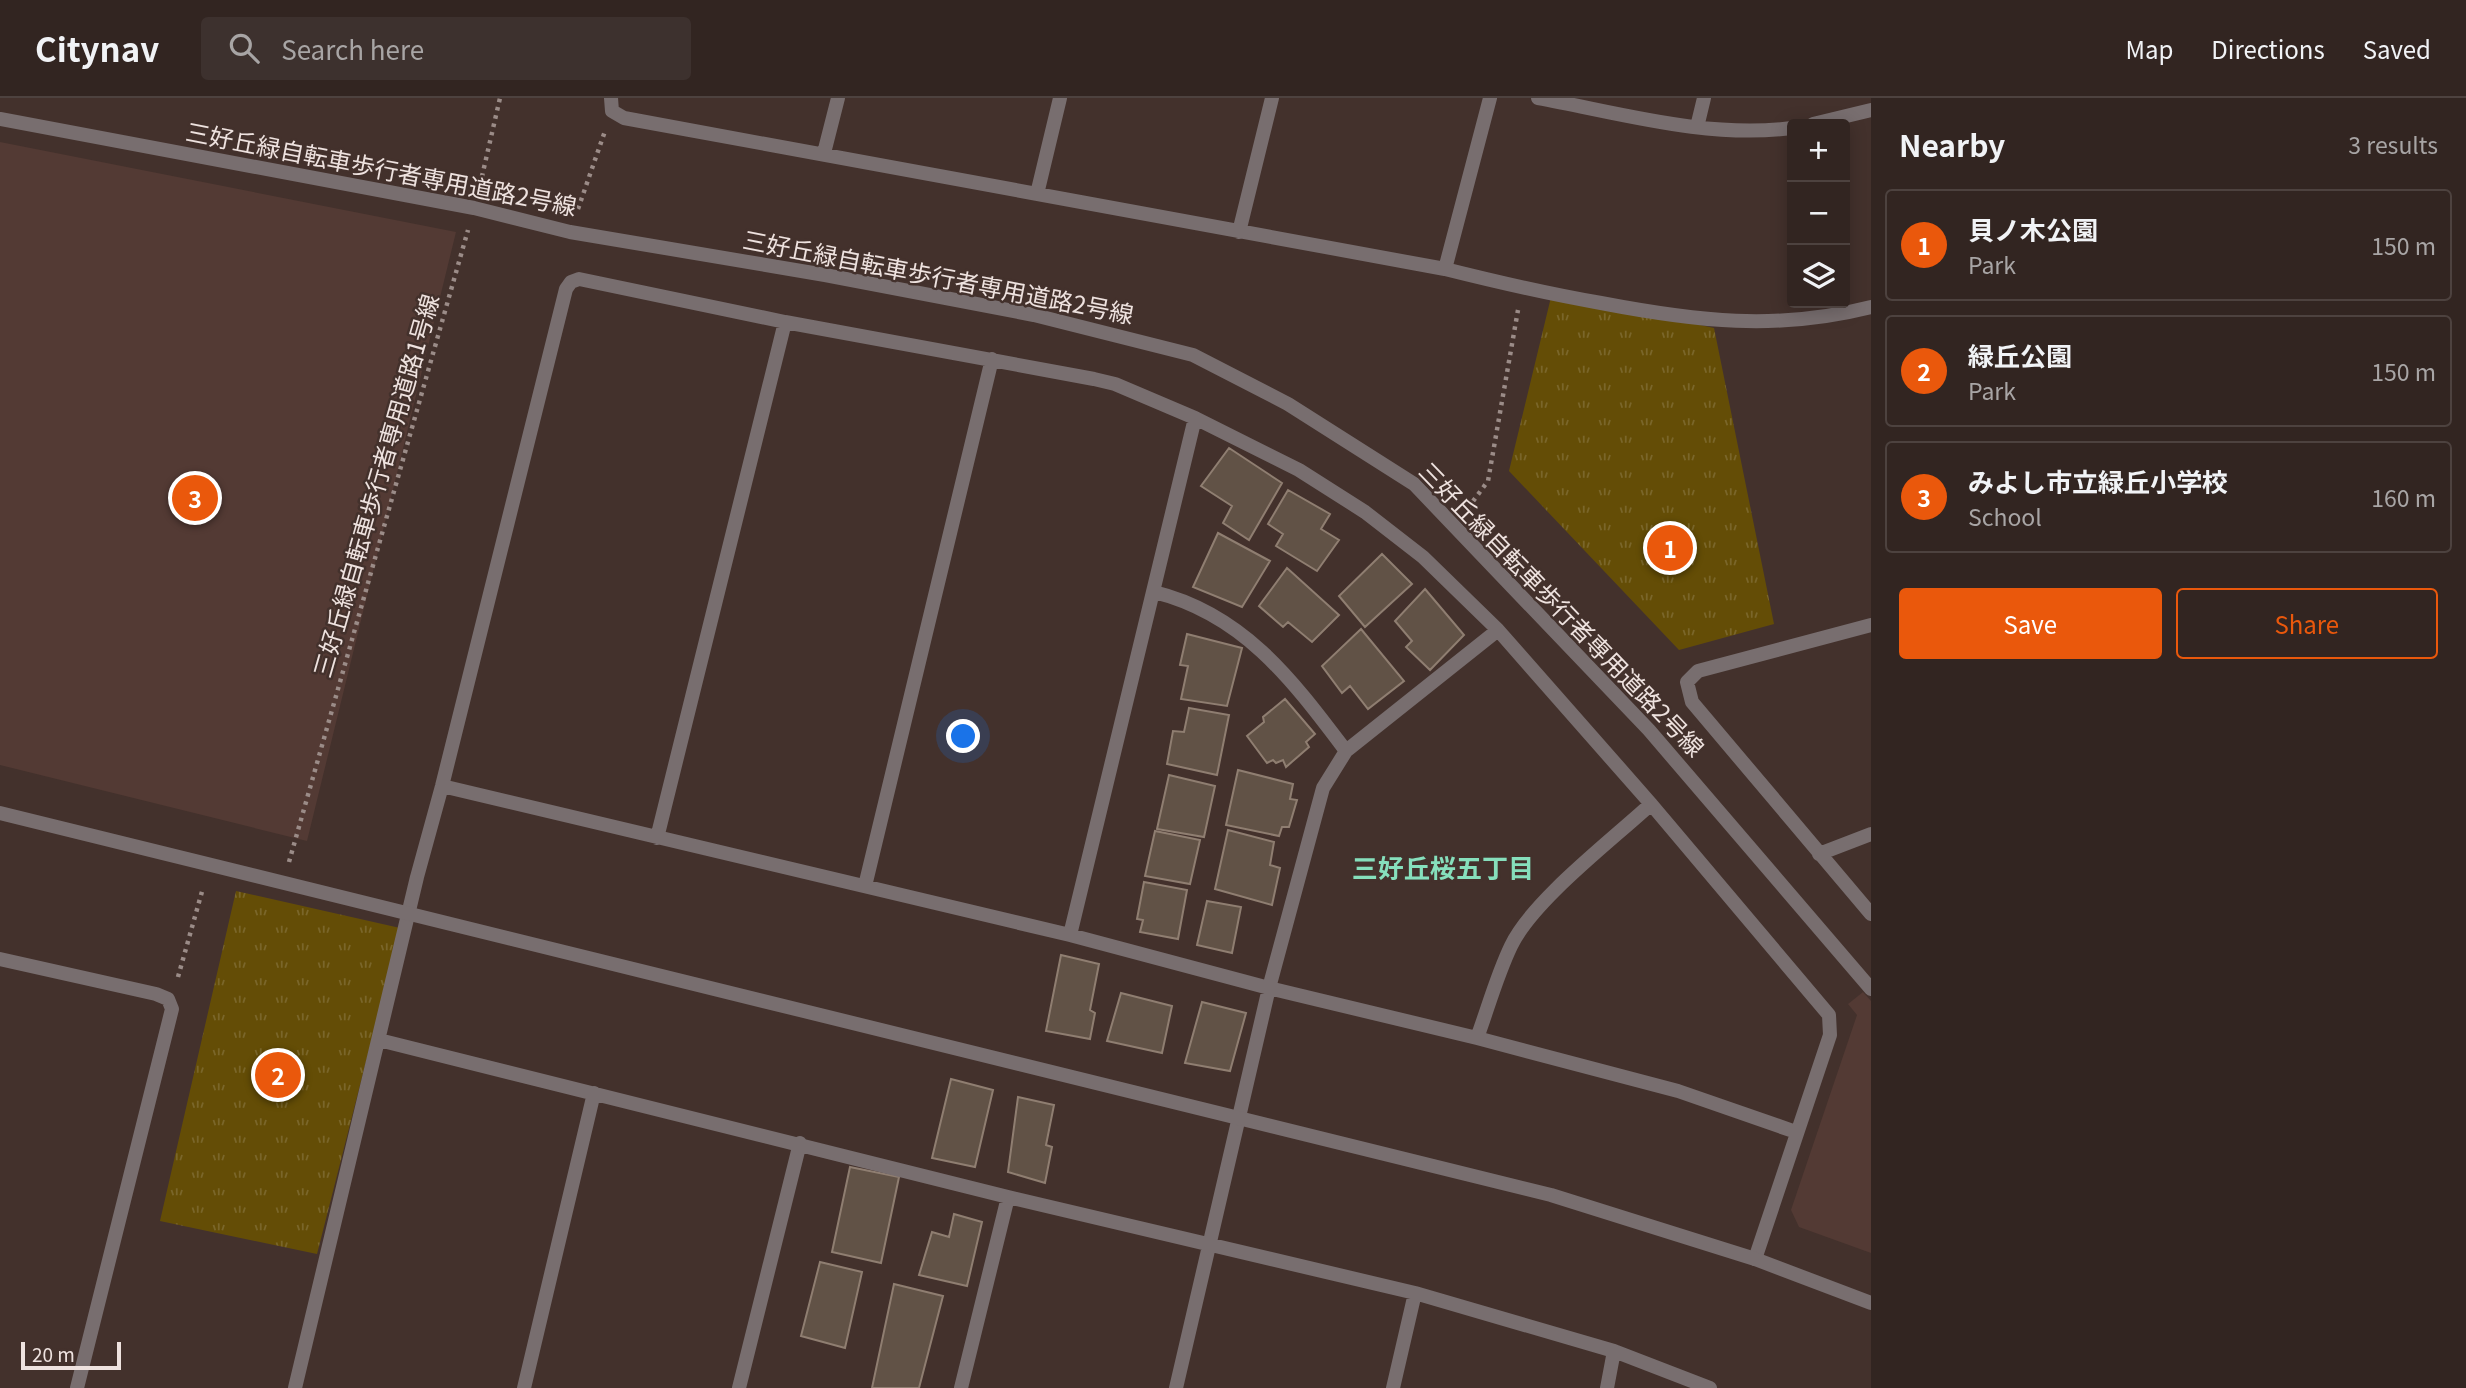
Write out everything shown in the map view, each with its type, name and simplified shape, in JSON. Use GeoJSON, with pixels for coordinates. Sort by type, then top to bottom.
{"type":"FeatureCollection","features":[{"type":"Feature","properties":{"kind":"street"},"geometry":{"type":"LineString","coordinates":[[824,153],[838,98]]}},
{"type":"Feature","properties":{"kind":"street"},"geometry":{"type":"LineString","coordinates":[[1037,194],[1060,98]]}},
{"type":"Feature","properties":{"kind":"street"},"geometry":{"type":"LineString","coordinates":[[1239,232],[1272,98]]}},
{"type":"Feature","properties":{"kind":"street"},"geometry":{"type":"LineString","coordinates":[[1445,269],[1490,98]]}},
{"type":"Feature","properties":{"kind":"street"},"geometry":{"type":"LineString","coordinates":[[1538,98],[1697,127],[1772,131],[1787,129]]}},
{"type":"Feature","properties":{"kind":"street"},"geometry":{"type":"LineString","coordinates":[[1697,127],[1704,98]]}},
{"type":"Feature","properties":{"kind":"street"},"geometry":{"type":"LineString","coordinates":[[612,104],[624,118],[1445,269],[1522,289],[1676,317],[1733,322],[1789,321],[1871,307]]}},
{"type":"Feature","properties":{"kind":"street"},"geometry":{"type":"LineString","coordinates":[[1833,119],[1871,110]]}},
{"type":"Feature","properties":{"kind":"street","name":"三好丘緑自転車歩行者専用道路2号線"},"geometry":{"type":"LineString","coordinates":[[0,120],[474,208],[570,232],[825,275],[1021,313],[1193,355],[1288,404],[1414,484],[1649,730],[1871,989]]}},
{"type":"Feature","properties":{"kind":"street"},"geometry":{"type":"LineString","coordinates":[[295,1388],[409,914],[566,289],[571,282],[579,279],[785,322],[1115,384],[1195,418],[1299,470],[1365,512],[1423,557],[1498,630],[1651,804],[1829,1014],[1830,1035],[1755,1259]]}},
{"type":"Feature","properties":{"kind":"street"},"geometry":{"type":"LineString","coordinates":[[657,838],[785,322]]}},
{"type":"Feature","properties":{"kind":"street"},"geometry":{"type":"LineString","coordinates":[[865,886],[992,359]]}},
{"type":"Feature","properties":{"kind":"street"},"geometry":{"type":"LineString","coordinates":[[1070,935],[1195,418]]}},
{"type":"Feature","properties":{"kind":"street"},"geometry":{"type":"LineString","coordinates":[[1153,592],[1183,599],[1241,633],[1299,688],[1346,751]]}},
{"type":"Feature","properties":{"kind":"street"},"geometry":{"type":"LineString","coordinates":[[1871,625],[1698,671],[1687,682],[1692,702],[1871,915]]}},
{"type":"Feature","properties":{"kind":"street"},"geometry":{"type":"LineString","coordinates":[[1176,1388],[1269,988],[1323,788],[1346,751],[1498,630]]}},
{"type":"Feature","properties":{"kind":"street"},"geometry":{"type":"LineString","coordinates":[[442,786],[1070,935],[1269,988],[1477,1038],[1678,1091],[1796,1132]]}},
{"type":"Feature","properties":{"kind":"street"},"geometry":{"type":"LineString","coordinates":[[1477,1038],[1511,945],[1523,926],[1555,891],[1651,804]]}},
{"type":"Feature","properties":{"kind":"street"},"geometry":{"type":"LineString","coordinates":[[0,813],[1551,1195],[1755,1259],[1871,1303]]}},
{"type":"Feature","properties":{"kind":"street"},"geometry":{"type":"LineString","coordinates":[[1819,854],[1871,834]]}},
{"type":"Feature","properties":{"kind":"street"},"geometry":{"type":"LineString","coordinates":[[0,958],[156,994],[168,999],[172,1009],[77,1388]]}},
{"type":"Feature","properties":{"kind":"street"},"geometry":{"type":"LineString","coordinates":[[379,1040],[1008,1197],[1415,1293],[1614,1351],[1710,1388]]}},
{"type":"Feature","properties":{"kind":"street"},"geometry":{"type":"LineString","coordinates":[[524,1388],[594,1093]]}},
{"type":"Feature","properties":{"kind":"street"},"geometry":{"type":"LineString","coordinates":[[739,1388],[800,1143]]}},
{"type":"Feature","properties":{"kind":"street"},"geometry":{"type":"LineString","coordinates":[[961,1388],[1008,1197]]}},
{"type":"Feature","properties":{"kind":"street"},"geometry":{"type":"LineString","coordinates":[[1393,1388],[1415,1293]]}},
{"type":"Feature","properties":{"kind":"street"},"geometry":{"type":"LineString","coordinates":[[1607,1388],[1614,1351]]}},
{"type":"Feature","properties":{"kind":"path","name":"三好丘緑自転車歩行者専用道路1号線"},"geometry":{"type":"LineString","coordinates":[[283,883],[474,208],[500,98]]}},
{"type":"Feature","properties":{"kind":"path"},"geometry":{"type":"LineString","coordinates":[[570,232],[612,104]]}},
{"type":"Feature","properties":{"kind":"path"},"geometry":{"type":"LineString","coordinates":[[1455,526],[1488,481],[1522,289]]}},
{"type":"Feature","properties":{"kind":"path"},"geometry":{"type":"LineString","coordinates":[[168,999],[175,989],[210,864]]}},
{"type":"Feature","properties":{"kind":"shaded area"},"geometry":{"type":"Polygon","coordinates":[[[0,142],[456,232],[307,841],[0,765],[0,142]]]}},
{"type":"Feature","properties":{"kind":"shaded area"},"geometry":{"type":"Polygon","coordinates":[[[1863,992],[1871,1001],[1871,1253],[1799,1227],[1791,1210],[1857,1015],[1848,1004],[1863,992]]]}},
{"type":"Feature","properties":{"kind":"green space"},"geometry":{"type":"Polygon","coordinates":[[[1552,293],[1714,328],[1774,624],[1679,650],[1509,471],[1552,293]]]}},
{"type":"Feature","properties":{"kind":"green space"},"geometry":{"type":"Polygon","coordinates":[[[236,891],[400,928],[317,1254],[160,1221],[236,891]]]}},
{"type":"Feature","properties":{"kind":"building"},"geometry":{"type":"Polygon","coordinates":[[[1229,448],[1282,483],[1249,540],[1223,523],[1232,506],[1201,486],[1229,448]]]}},
{"type":"Feature","properties":{"kind":"building"},"geometry":{"type":"Polygon","coordinates":[[[1288,490],[1330,514],[1321,529],[1339,540],[1317,571],[1276,546],[1283,534],[1268,524],[1288,490]]]}},
{"type":"Feature","properties":{"kind":"building"},"geometry":{"type":"Polygon","coordinates":[[[1218,533],[1270,561],[1242,607],[1193,587],[1218,533]]]}},
{"type":"Feature","properties":{"kind":"building"},"geometry":{"type":"Polygon","coordinates":[[[1382,554],[1412,584],[1365,627],[1339,596],[1382,554]]]}},
{"type":"Feature","properties":{"kind":"building"},"geometry":{"type":"Polygon","coordinates":[[[1287,568],[1339,615],[1312,642],[1288,622],[1283,627],[1259,606],[1287,568]]]}},
{"type":"Feature","properties":{"kind":"building"},"geometry":{"type":"Polygon","coordinates":[[[1425,589],[1464,635],[1430,670],[1406,647],[1412,641],[1395,621],[1425,589]]]}},
{"type":"Feature","properties":{"kind":"building"},"geometry":{"type":"Polygon","coordinates":[[[1361,629],[1404,681],[1368,709],[1350,686],[1342,693],[1322,666],[1361,629]]]}},
{"type":"Feature","properties":{"kind":"building"},"geometry":{"type":"Polygon","coordinates":[[[1187,634],[1242,648],[1227,706],[1181,699],[1188,666],[1180,665],[1187,634]]]}},
{"type":"Feature","properties":{"kind":"building"},"geometry":{"type":"Polygon","coordinates":[[[1285,699],[1315,734],[1306,742],[1309,747],[1286,767],[1283,760],[1267,763],[1247,736],[1264,722],[1263,717],[1285,699]]]}},
{"type":"Feature","properties":{"kind":"building"},"geometry":{"type":"Polygon","coordinates":[[[1189,708],[1229,715],[1217,775],[1167,764],[1173,731],[1184,732],[1189,708]]]}},
{"type":"Feature","properties":{"kind":"building"},"geometry":{"type":"Polygon","coordinates":[[[1238,770],[1293,784],[1290,799],[1297,800],[1289,827],[1282,827],[1279,836],[1226,825],[1238,770]]]}},
{"type":"Feature","properties":{"kind":"building"},"geometry":{"type":"Polygon","coordinates":[[[1169,775],[1215,786],[1204,837],[1157,829],[1169,775]]]}},
{"type":"Feature","properties":{"kind":"building"},"geometry":{"type":"Polygon","coordinates":[[[1228,830],[1274,842],[1270,865],[1280,868],[1272,905],[1215,889],[1228,830]]]}},
{"type":"Feature","properties":{"kind":"building"},"geometry":{"type":"Polygon","coordinates":[[[1155,831],[1200,840],[1190,884],[1145,876],[1155,831]]]}},
{"type":"Feature","properties":{"kind":"building"},"geometry":{"type":"Polygon","coordinates":[[[1144,882],[1187,890],[1178,939],[1140,932],[1143,920],[1137,919],[1144,882]]]}},
{"type":"Feature","properties":{"kind":"building"},"geometry":{"type":"Polygon","coordinates":[[[1207,901],[1241,907],[1232,953],[1197,945],[1207,901]]]}},
{"type":"Feature","properties":{"kind":"building"},"geometry":{"type":"Polygon","coordinates":[[[1061,955],[1099,964],[1090,1010],[1095,1013],[1090,1039],[1046,1031],[1061,955]]]}},
{"type":"Feature","properties":{"kind":"building"},"geometry":{"type":"Polygon","coordinates":[[[1121,993],[1172,1006],[1162,1053],[1107,1041],[1121,993]]]}},
{"type":"Feature","properties":{"kind":"building"},"geometry":{"type":"Polygon","coordinates":[[[1202,1002],[1246,1013],[1230,1071],[1185,1063],[1202,1002]]]}},
{"type":"Feature","properties":{"kind":"building"},"geometry":{"type":"Polygon","coordinates":[[[951,1079],[993,1090],[975,1167],[932,1158],[951,1079]]]}},
{"type":"Feature","properties":{"kind":"building"},"geometry":{"type":"Polygon","coordinates":[[[1018,1097],[1054,1105],[1046,1145],[1052,1147],[1045,1183],[1008,1172],[1018,1097]]]}},
{"type":"Feature","properties":{"kind":"building"},"geometry":{"type":"Polygon","coordinates":[[[850,1167],[899,1177],[881,1263],[832,1252],[850,1167]]]}},
{"type":"Feature","properties":{"kind":"building"},"geometry":{"type":"Polygon","coordinates":[[[954,1214],[982,1222],[967,1286],[919,1275],[932,1232],[949,1237],[954,1214]]]}},
{"type":"Feature","properties":{"kind":"building"},"geometry":{"type":"Polygon","coordinates":[[[820,1262],[862,1272],[845,1348],[801,1336],[820,1262]]]}},
{"type":"Feature","properties":{"kind":"building"},"geometry":{"type":"Polygon","coordinates":[[[894,1284],[943,1296],[919,1388],[872,1388],[894,1284]]]}},
{"type":"Feature","properties":{"kind":"place","name":"みよし市立緑丘小学校"},"geometry":{"type":"Point","coordinates":[195,498]}},
{"type":"Feature","properties":{"kind":"place","name":"貝ノ木公園"},"geometry":{"type":"Point","coordinates":[1670,548]}},
{"type":"Feature","properties":{"kind":"place","name":"緑丘公園"},"geometry":{"type":"Point","coordinates":[278,1075]}},
{"type":"Feature","properties":{"kind":"district","name":"三好丘桜五丁目"},"geometry":{"type":"Point","coordinates":[1443,869]}}]}
